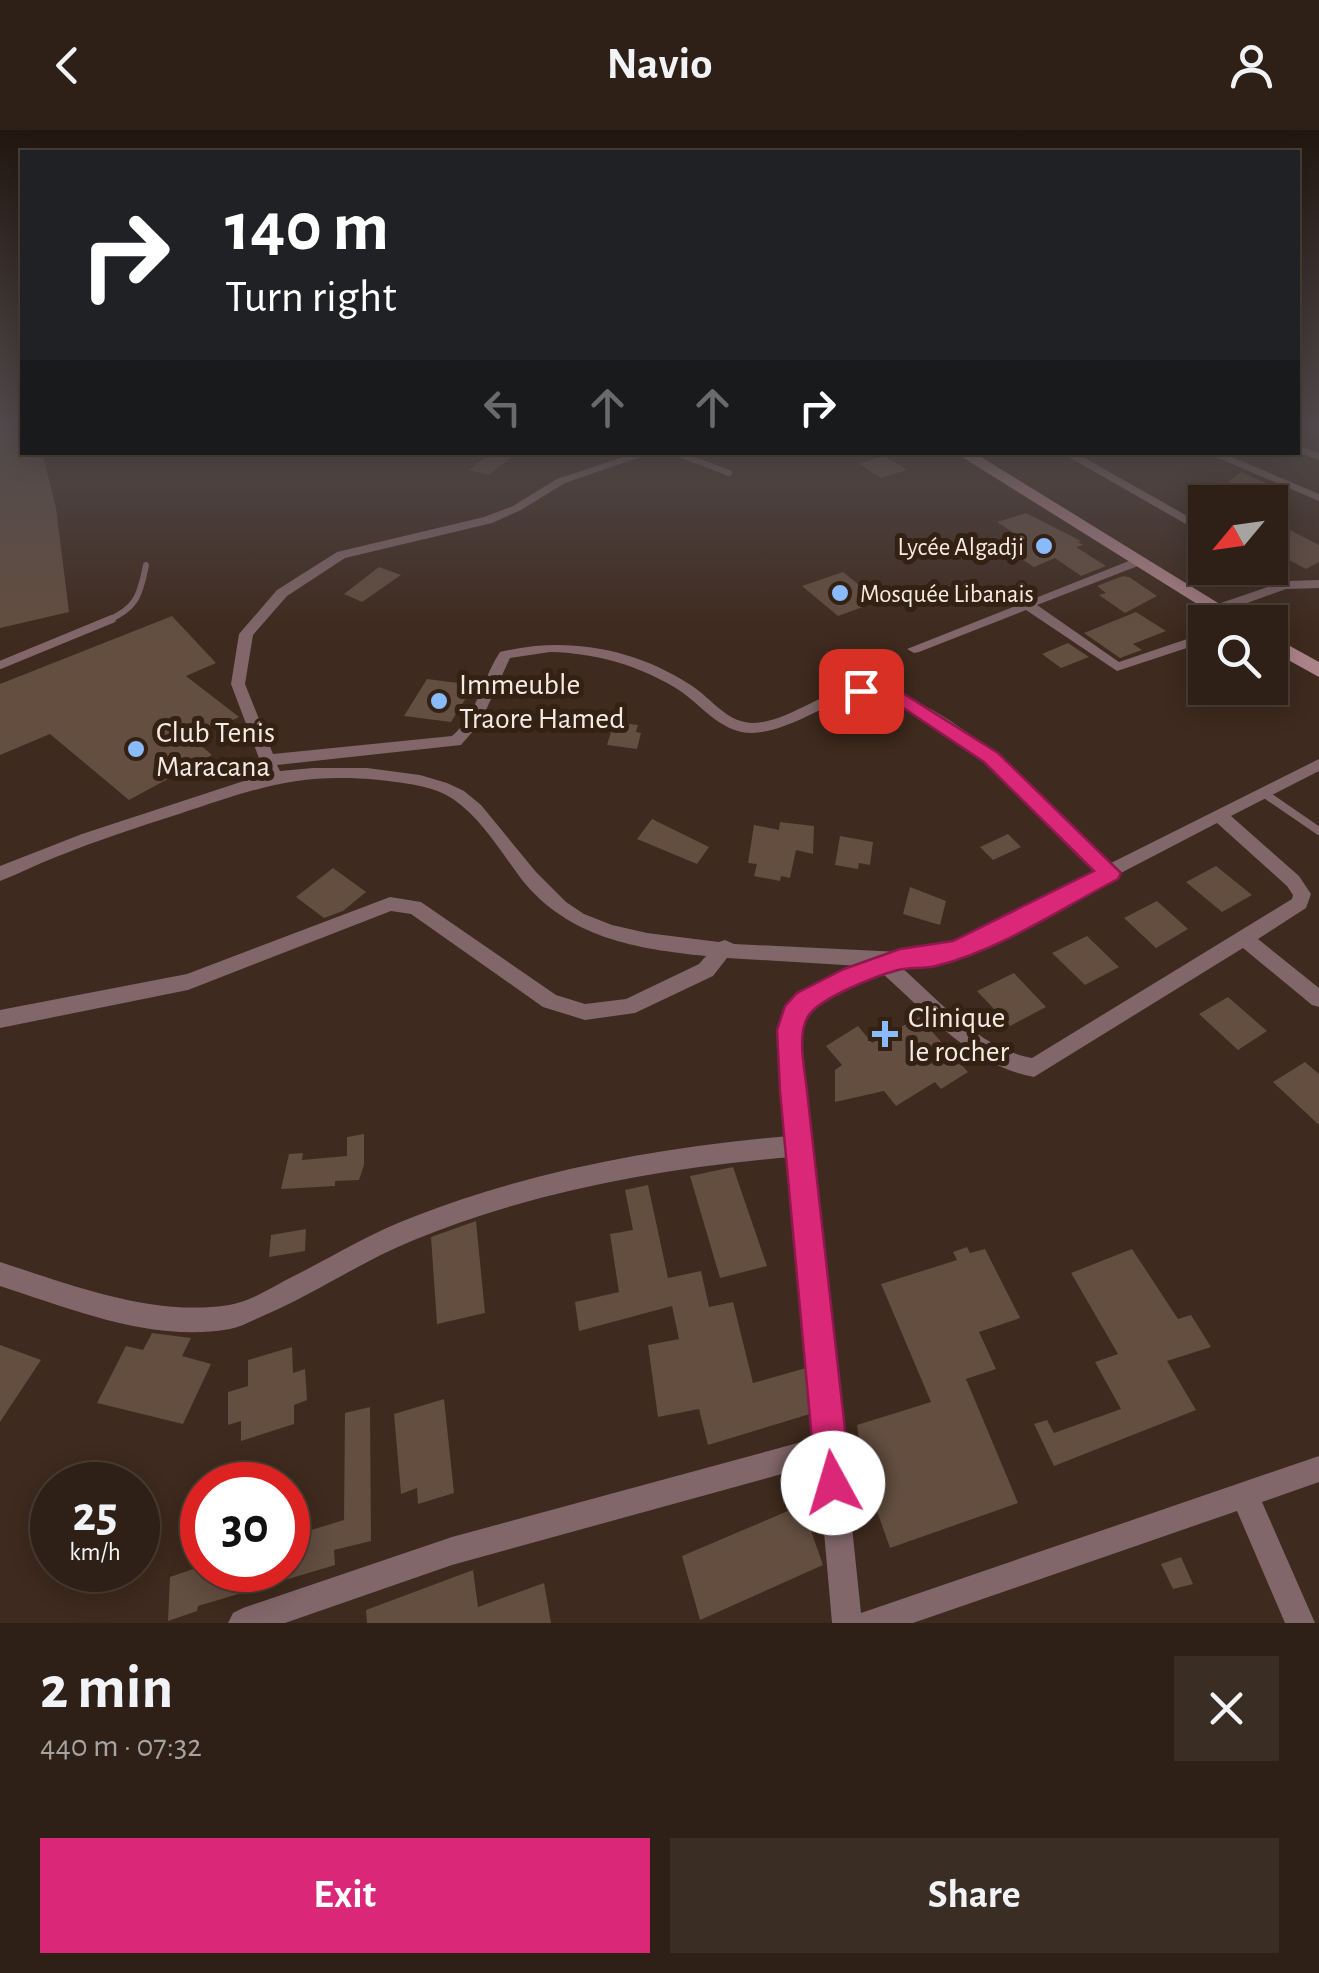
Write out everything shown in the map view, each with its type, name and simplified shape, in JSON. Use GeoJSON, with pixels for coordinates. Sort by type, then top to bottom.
{"type":"FeatureCollection","features":[{"type":"Feature","properties":{"kind":"street"},"geometry":{"type":"LineString","coordinates":[[271,769],[238,684],[246,634],[282,592],[341,555],[488,520],[537,496]]}},
{"type":"Feature","properties":{"kind":"street"},"geometry":{"type":"LineString","coordinates":[[1033,496],[1210,605]]}},
{"type":"Feature","properties":{"kind":"street"},"geometry":{"type":"LineString","coordinates":[[1142,496],[1188,521]]}},
{"type":"Feature","properties":{"kind":"street"},"geometry":{"type":"LineString","coordinates":[[914,649],[1139,561]]}},
{"type":"Feature","properties":{"kind":"street"},"geometry":{"type":"LineString","coordinates":[[1288,585],[1319,584]]}},
{"type":"Feature","properties":{"kind":"street"},"geometry":{"type":"LineString","coordinates":[[1228,605],[1285,585]]}},
{"type":"Feature","properties":{"kind":"street"},"geometry":{"type":"LineString","coordinates":[[1028,604],[1117,667],[1188,643]]}},
{"type":"Feature","properties":{"kind":"street"},"geometry":{"type":"LineString","coordinates":[[0,874],[39,855],[271,769],[456,740],[472,730],[496,665],[505,655],[552,647],[608,654],[682,684],[721,716],[747,728],[772,724],[830,696],[861,691],[889,694],[991,758],[1110,873]]}},
{"type":"Feature","properties":{"kind":"street"},"geometry":{"type":"LineString","coordinates":[[1288,652],[1319,671]]}},
{"type":"Feature","properties":{"kind":"street"},"geometry":{"type":"LineString","coordinates":[[271,769],[397,777],[454,792],[492,823],[537,887],[575,918],[632,937],[893,962],[933,957],[960,948],[1319,764]]}},
{"type":"Feature","properties":{"kind":"street"},"geometry":{"type":"LineString","coordinates":[[893,962],[995,1057],[1019,1068],[1034,1068],[1300,904],[1302,894],[1221,817]]}},
{"type":"Feature","properties":{"kind":"street"},"geometry":{"type":"LineString","coordinates":[[0,1019],[188,982],[390,904],[415,906],[550,1001],[585,1012],[628,1007],[706,970],[724,948]]}},
{"type":"Feature","properties":{"kind":"street"},"geometry":{"type":"LineString","coordinates":[[1244,938],[1319,999]]}},
{"type":"Feature","properties":{"kind":"street"},"geometry":{"type":"LineString","coordinates":[[847,1623],[790,1030],[794,1014],[817,994],[893,962]]}},
{"type":"Feature","properties":{"kind":"street"},"geometry":{"type":"LineString","coordinates":[[0,1274],[74,1298],[151,1316],[230,1317],[300,1288],[410,1230],[495,1198],[642,1168],[800,1146]]}},
{"type":"Feature","properties":{"kind":"street"},"geometry":{"type":"LineString","coordinates":[[243,1623],[452,1550],[830,1448]]}},
{"type":"Feature","properties":{"kind":"street"},"geometry":{"type":"LineString","coordinates":[[871,1623],[1319,1469]]}},
{"type":"Feature","properties":{"kind":"street"},"geometry":{"type":"LineString","coordinates":[[1245,1496],[1300,1623]]}},
{"type":"Feature","properties":{"kind":"lane"},"geometry":{"type":"LineString","coordinates":[[0,666],[126,613],[139,600],[146,565]]}},
{"type":"Feature","properties":{"kind":"lane"},"geometry":{"type":"LineString","coordinates":[[1265,794],[1319,831]]}},
{"type":"Feature","properties":{"kind":"building"},"geometry":{"type":"Polygon","coordinates":[[[0,496],[53,496],[69,612],[0,628],[0,496]]]}},
{"type":"Feature","properties":{"kind":"building"},"geometry":{"type":"Polygon","coordinates":[[[1026,513],[1081,541],[1078,542],[1083,545],[1076,547],[1106,566],[1081,576],[1055,558],[1034,567],[1003,547],[1023,539],[997,522],[1026,513]]]}},
{"type":"Feature","properties":{"kind":"building"},"geometry":{"type":"Polygon","coordinates":[[[1288,529],[1319,545],[1319,562],[1306,569],[1288,560],[1288,529]]]}},
{"type":"Feature","properties":{"kind":"building"},"geometry":{"type":"Polygon","coordinates":[[[379,567],[401,575],[362,602],[344,594],[379,567]]]}},
{"type":"Feature","properties":{"kind":"building"},"geometry":{"type":"Polygon","coordinates":[[[843,572],[879,601],[838,616],[802,586],[843,572]]]}},
{"type":"Feature","properties":{"kind":"building"},"geometry":{"type":"Polygon","coordinates":[[[1123,576],[1157,596],[1125,613],[1099,595],[1106,593],[1097,586],[1123,576]]]}},
{"type":"Feature","properties":{"kind":"building"},"geometry":{"type":"Polygon","coordinates":[[[1136,612],[1166,631],[1133,644],[1142,650],[1120,658],[1084,633],[1136,612]]]}},
{"type":"Feature","properties":{"kind":"building"},"geometry":{"type":"Polygon","coordinates":[[[172,616],[216,663],[186,676],[239,717],[193,739],[212,755],[129,800],[50,734],[0,755],[0,684],[172,616]]]}},
{"type":"Feature","properties":{"kind":"building"},"geometry":{"type":"Polygon","coordinates":[[[1068,643],[1089,657],[1061,668],[1042,654],[1068,643]]]}},
{"type":"Feature","properties":{"kind":"building","name":"Immeuble Traore Hamed"},"geometry":{"type":"Polygon","coordinates":[[[427,679],[474,685],[451,722],[404,716],[427,679]]]}},
{"type":"Feature","properties":{"kind":"building"},"geometry":{"type":"Polygon","coordinates":[[[614,722],[638,725],[636,732],[641,733],[637,749],[607,745],[614,722]]]}},
{"type":"Feature","properties":{"kind":"building"},"geometry":{"type":"Polygon","coordinates":[[[652,819],[709,847],[697,864],[637,839],[652,819]]]}},
{"type":"Feature","properties":{"kind":"building"},"geometry":{"type":"Polygon","coordinates":[[[780,822],[814,826],[813,854],[796,850],[790,878],[781,876],[780,881],[754,876],[757,864],[748,863],[754,825],[779,830],[780,822]]]}},
{"type":"Feature","properties":{"kind":"building"},"geometry":{"type":"Polygon","coordinates":[[[1008,834],[1021,847],[993,860],[980,847],[1008,834]]]}},
{"type":"Feature","properties":{"kind":"building"},"geometry":{"type":"Polygon","coordinates":[[[840,836],[873,842],[870,865],[859,863],[858,869],[835,865],[840,836]]]}},
{"type":"Feature","properties":{"kind":"building"},"geometry":{"type":"Polygon","coordinates":[[[1216,866],[1252,895],[1222,912],[1186,882],[1216,866]]]}},
{"type":"Feature","properties":{"kind":"building"},"geometry":{"type":"Polygon","coordinates":[[[333,868],[366,892],[343,911],[324,918],[296,897],[333,868]]]}},
{"type":"Feature","properties":{"kind":"building"},"geometry":{"type":"Polygon","coordinates":[[[910,887],[946,901],[940,925],[903,914],[910,887]]]}},
{"type":"Feature","properties":{"kind":"building"},"geometry":{"type":"Polygon","coordinates":[[[1157,901],[1188,929],[1156,948],[1124,918],[1157,901]]]}},
{"type":"Feature","properties":{"kind":"building"},"geometry":{"type":"Polygon","coordinates":[[[1087,936],[1119,967],[1085,985],[1052,953],[1087,936]]]}},
{"type":"Feature","properties":{"kind":"building"},"geometry":{"type":"Polygon","coordinates":[[[1014,973],[1046,1007],[1010,1026],[977,991],[1014,973]]]}},
{"type":"Feature","properties":{"kind":"building"},"geometry":{"type":"Polygon","coordinates":[[[1228,997],[1267,1031],[1238,1050],[1199,1014],[1228,997]]]}},
{"type":"Feature","properties":{"kind":"building"},"geometry":{"type":"Polygon","coordinates":[[[919,1017],[968,1072],[941,1089],[935,1082],[896,1106],[884,1091],[835,1102],[835,1070],[842,1065],[826,1046],[858,1026],[872,1043],[919,1017]]]}},
{"type":"Feature","properties":{"kind":"building"},"geometry":{"type":"Polygon","coordinates":[[[1305,1062],[1319,1074],[1319,1125],[1273,1082],[1305,1062]]]}},
{"type":"Feature","properties":{"kind":"building"},"geometry":{"type":"Polygon","coordinates":[[[364,1134],[364,1165],[359,1180],[335,1181],[335,1186],[281,1189],[289,1154],[303,1153],[302,1160],[347,1156],[347,1137],[364,1134]]]}},
{"type":"Feature","properties":{"kind":"building"},"geometry":{"type":"Polygon","coordinates":[[[733,1167],[767,1266],[720,1278],[690,1176],[733,1167]]]}},
{"type":"Feature","properties":{"kind":"building"},"geometry":{"type":"Polygon","coordinates":[[[648,1185],[668,1278],[701,1271],[709,1307],[733,1302],[753,1383],[806,1368],[810,1414],[708,1445],[699,1409],[658,1417],[648,1345],[679,1339],[672,1306],[579,1331],[575,1302],[619,1292],[610,1234],[633,1230],[625,1190],[648,1185]]]}},
{"type":"Feature","properties":{"kind":"building"},"geometry":{"type":"Polygon","coordinates":[[[476,1221],[485,1313],[437,1324],[431,1237],[476,1221]]]}},
{"type":"Feature","properties":{"kind":"building"},"geometry":{"type":"Polygon","coordinates":[[[306,1229],[305,1251],[269,1257],[271,1235],[306,1229]]]}},
{"type":"Feature","properties":{"kind":"building"},"geometry":{"type":"Polygon","coordinates":[[[967,1247],[970,1253],[985,1249],[1020,1318],[979,1332],[996,1369],[966,1379],[1018,1503],[890,1548],[864,1474],[857,1425],[931,1402],[881,1284],[957,1260],[953,1252],[967,1247]]]}},
{"type":"Feature","properties":{"kind":"building"},"geometry":{"type":"Polygon","coordinates":[[[1132,1249],[1178,1319],[1191,1315],[1211,1347],[1167,1361],[1196,1410],[1054,1466],[1034,1424],[1047,1420],[1054,1433],[1121,1409],[1095,1362],[1118,1354],[1071,1273],[1132,1249]]]}},
{"type":"Feature","properties":{"kind":"building"},"geometry":{"type":"Polygon","coordinates":[[[152,1333],[191,1338],[182,1356],[211,1364],[183,1424],[97,1403],[126,1346],[143,1350],[152,1333]]]}},
{"type":"Feature","properties":{"kind":"building"},"geometry":{"type":"Polygon","coordinates":[[[0,1345],[41,1360],[0,1422],[0,1345]]]}},
{"type":"Feature","properties":{"kind":"building"},"geometry":{"type":"Polygon","coordinates":[[[292,1347],[293,1373],[305,1369],[307,1400],[294,1405],[294,1424],[241,1441],[241,1421],[228,1425],[228,1392],[248,1386],[248,1360],[292,1347]]]}},
{"type":"Feature","properties":{"kind":"building"},"geometry":{"type":"Polygon","coordinates":[[[444,1399],[454,1493],[418,1504],[417,1488],[401,1494],[394,1414],[444,1399]]]}},
{"type":"Feature","properties":{"kind":"building"},"geometry":{"type":"Polygon","coordinates":[[[370,1407],[371,1541],[334,1550],[335,1565],[310,1572],[310,1530],[344,1520],[345,1413],[370,1407]]]}},
{"type":"Feature","properties":{"kind":"building"},"geometry":{"type":"Polygon","coordinates":[[[802,1505],[823,1565],[700,1620],[682,1556],[802,1505]]]}},
{"type":"Feature","properties":{"kind":"building"},"geometry":{"type":"Polygon","coordinates":[[[1181,1557],[1193,1584],[1173,1589],[1161,1564],[1181,1557]]]}},
{"type":"Feature","properties":{"kind":"building"},"geometry":{"type":"Polygon","coordinates":[[[473,1570],[478,1607],[544,1583],[551,1623],[367,1623],[366,1610],[473,1570]]]}},
{"type":"Feature","properties":{"kind":"building"},"geometry":{"type":"Polygon","coordinates":[[[180,1574],[180,1592],[245,1592],[198,1606],[197,1611],[168,1621],[170,1577],[180,1574]]]}},
{"type":"Feature","properties":{"kind":"place","name":"Lycée Algadji"},"geometry":{"type":"Point","coordinates":[1044,546]}},
{"type":"Feature","properties":{"kind":"place","name":"Mosquée Libanais"},"geometry":{"type":"Point","coordinates":[840,593]}},
{"type":"Feature","properties":{"kind":"place","name":"Immeuble Traore Hamed"},"geometry":{"type":"Point","coordinates":[439,701]}},
{"type":"Feature","properties":{"kind":"place","name":"Club Tenis Maracana"},"geometry":{"type":"Point","coordinates":[136,749]}},
{"type":"Feature","properties":{"kind":"place","name":"Clinique le rocher"},"geometry":{"type":"Point","coordinates":[885,1034]}},
{"type":"Feature","properties":{"kind":"route"},"geometry":{"type":"LineString","coordinates":[[833,1483],[793,1091],[790,1030],[794,1014],[806,1000],[853,976],[900,960],[933,957],[960,948],[1110,873],[991,758],[912,705],[889,694],[861,691]]}}]}
